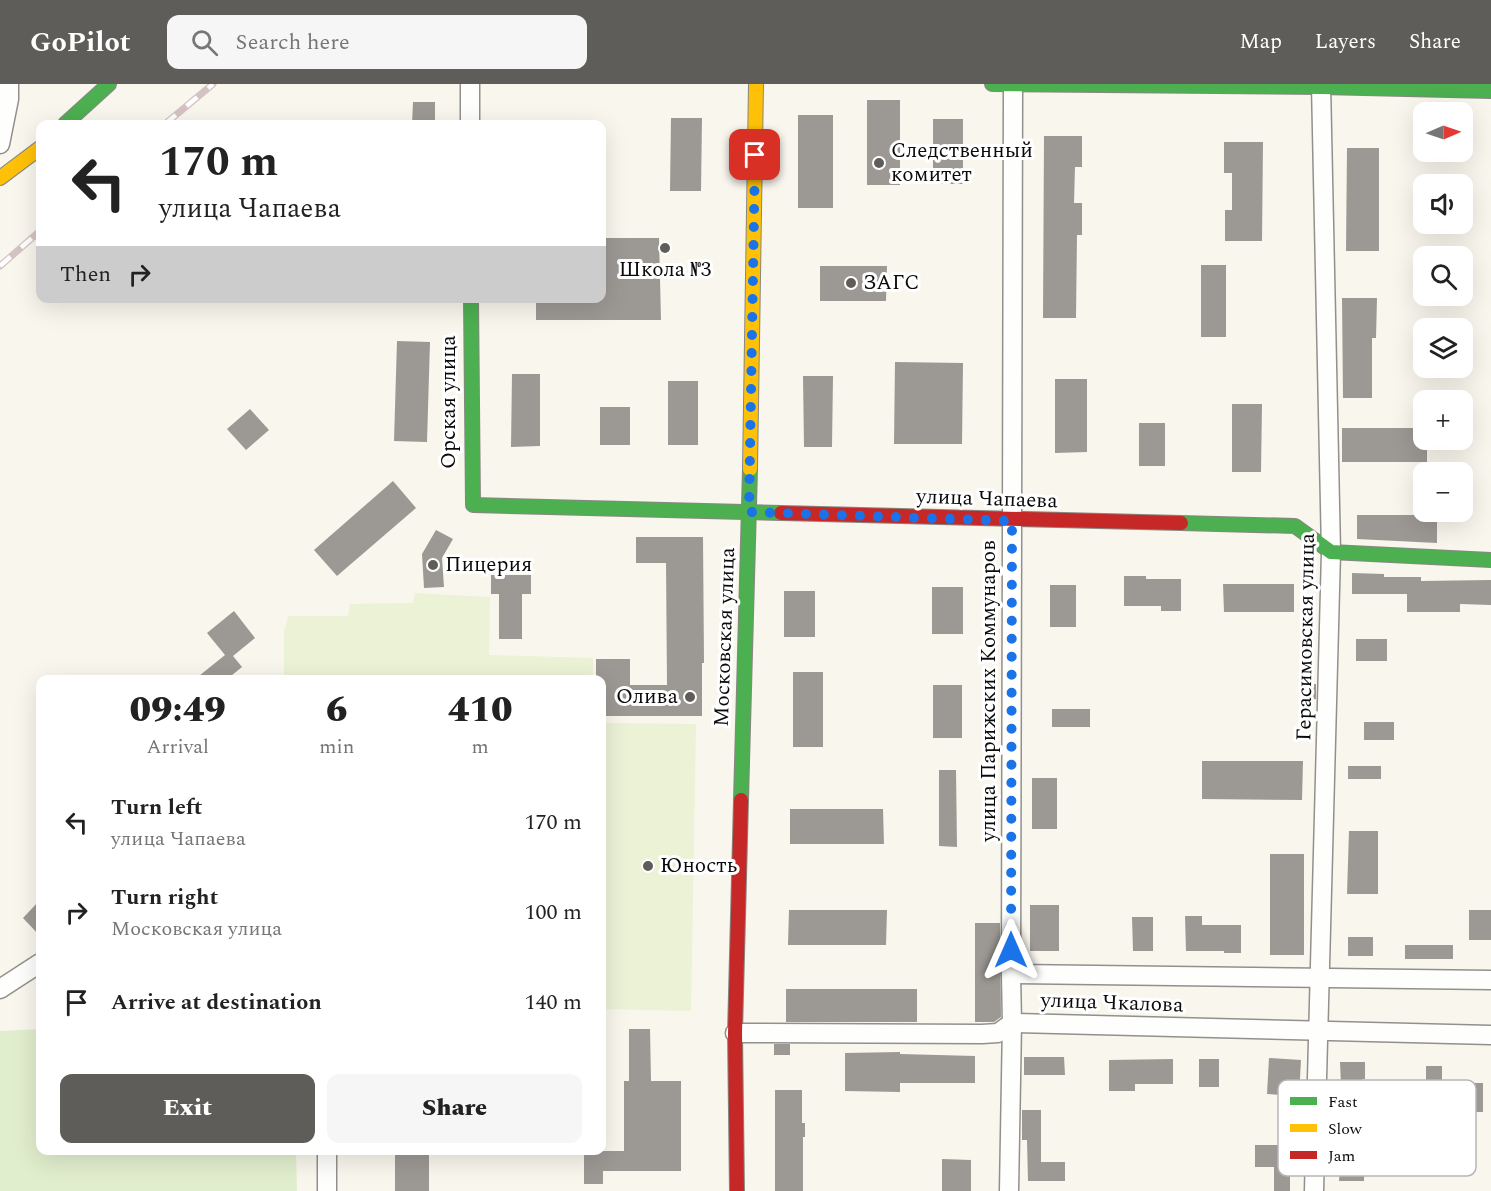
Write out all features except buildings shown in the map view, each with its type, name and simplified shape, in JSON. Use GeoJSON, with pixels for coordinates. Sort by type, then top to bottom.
{"type":"FeatureCollection","features":[{"type":"Feature","properties":{"kind":"street"},"geometry":{"type":"LineString","coordinates":[[0,144],[9,99],[9,84]]}},
{"type":"Feature","properties":{"kind":"street"},"geometry":{"type":"LineString","coordinates":[[69,120],[109,84]]}},
{"type":"Feature","properties":{"kind":"street"},"geometry":{"type":"LineString","coordinates":[[470,84],[470,120]]}},
{"type":"Feature","properties":{"kind":"street","name":"Московская улица"},"geometry":{"type":"LineString","coordinates":[[737,1191],[735,1033],[749,512],[756,84]]}},
{"type":"Feature","properties":{"kind":"street"},"geometry":{"type":"LineString","coordinates":[[992,84],[1321,86],[1491,91]]}},
{"type":"Feature","properties":{"kind":"street","name":"улица Парижских Коммунаров"},"geometry":{"type":"LineString","coordinates":[[1009,1191],[1012,1023],[1014,84]]}},
{"type":"Feature","properties":{"kind":"street","name":"Герасимовская улица"},"geometry":{"type":"LineString","coordinates":[[1317,1080],[1331,552],[1321,86]]}},
{"type":"Feature","properties":{"kind":"street"},"geometry":{"type":"LineString","coordinates":[[0,178],[36,151]]}},
{"type":"Feature","properties":{"kind":"street","name":"Орская улица"},"geometry":{"type":"LineString","coordinates":[[471,303],[472,505]]}},
{"type":"Feature","properties":{"kind":"street","name":"улица Чапаева"},"geometry":{"type":"LineString","coordinates":[[472,505],[1012,521],[1295,526],[1331,552]]}},
{"type":"Feature","properties":{"kind":"street"},"geometry":{"type":"LineString","coordinates":[[1331,552],[1491,560]]}},
{"type":"Feature","properties":{"kind":"street"},"geometry":{"type":"LineString","coordinates":[[0,989],[36,966]]}},
{"type":"Feature","properties":{"kind":"street","name":"улица Чкалова"},"geometry":{"type":"LineString","coordinates":[[1011,974],[1321,976],[1491,980]]}},
{"type":"Feature","properties":{"kind":"street","name":"улица Чкалова"},"geometry":{"type":"LineString","coordinates":[[735,1033],[982,1034],[998,1033],[1012,1023],[1491,1035]]}},
{"type":"Feature","properties":{"kind":"street"},"geometry":{"type":"LineString","coordinates":[[327,1155],[327,1191]]}},
{"type":"Feature","properties":{"kind":"street","name":"Герасимовская улица"},"geometry":{"type":"LineString","coordinates":[[1314,1176],[1314,1191]]}},
{"type":"Feature","properties":{"kind":"green space"},"geometry":{"type":"Polygon","coordinates":[[[415,593],[490,597],[489,655],[593,658],[593,675],[284,675],[284,632],[288,616],[348,616],[350,604],[413,603],[415,593]]]}},
{"type":"Feature","properties":{"kind":"green space","name":"Юность"},"geometry":{"type":"Polygon","coordinates":[[[606,723],[696,724],[691,1011],[606,1009],[606,723]]]}},
{"type":"Feature","properties":{"kind":"green space"},"geometry":{"type":"Polygon","coordinates":[[[36,1029],[36,1155],[296,1155],[297,1191],[0,1191],[0,1031],[36,1029]]]}},
{"type":"Feature","properties":{"kind":"railway"},"geometry":{"type":"LineString","coordinates":[[170,120],[213,84]]}},
{"type":"Feature","properties":{"kind":"railway"},"geometry":{"type":"LineString","coordinates":[[0,266],[36,234]]}},
{"type":"Feature","properties":{"kind":"traffic: fast"},"geometry":{"type":"LineString","coordinates":[[69,120],[109,84]]}},
{"type":"Feature","properties":{"kind":"traffic: fast"},"geometry":{"type":"LineString","coordinates":[[992,84],[1491,91]]}},
{"type":"Feature","properties":{"kind":"traffic: fast"},"geometry":{"type":"LineString","coordinates":[[471,303],[473,505],[781,513]]}},
{"type":"Feature","properties":{"kind":"traffic: fast"},"geometry":{"type":"LineString","coordinates":[[741,800],[750,469]]}},
{"type":"Feature","properties":{"kind":"traffic: fast"},"geometry":{"type":"LineString","coordinates":[[1181,523],[1295,526],[1331,552],[1491,560]]}},
{"type":"Feature","properties":{"kind":"traffic: slow"},"geometry":{"type":"LineString","coordinates":[[750,469],[756,84]]}},
{"type":"Feature","properties":{"kind":"traffic: slow"},"geometry":{"type":"LineString","coordinates":[[0,178],[36,151]]}},
{"type":"Feature","properties":{"kind":"traffic: jam"},"geometry":{"type":"LineString","coordinates":[[781,513],[1181,523]]}},
{"type":"Feature","properties":{"kind":"traffic: jam"},"geometry":{"type":"LineString","coordinates":[[737,1191],[735,1033],[741,800]]}},
{"type":"Feature","properties":{"kind":"place","name":"Следственный комитет"},"geometry":{"type":"Point","coordinates":[879,163]}},
{"type":"Feature","properties":{"kind":"place","name":"Школа №3"},"geometry":{"type":"Point","coordinates":[665,248]}},
{"type":"Feature","properties":{"kind":"place","name":"ЗАГС"},"geometry":{"type":"Point","coordinates":[851,283]}},
{"type":"Feature","properties":{"kind":"place","name":"Пицерия"},"geometry":{"type":"Point","coordinates":[433,565]}},
{"type":"Feature","properties":{"kind":"place","name":"Олива"},"geometry":{"type":"Point","coordinates":[690,697]}},
{"type":"Feature","properties":{"kind":"place","name":"Юность"},"geometry":{"type":"Point","coordinates":[648,866]}},
{"type":"Feature","properties":{"kind":"route"},"geometry":{"type":"LineString","coordinates":[[755,155],[749,512],[1012,521],[1011,950]]}}]}
